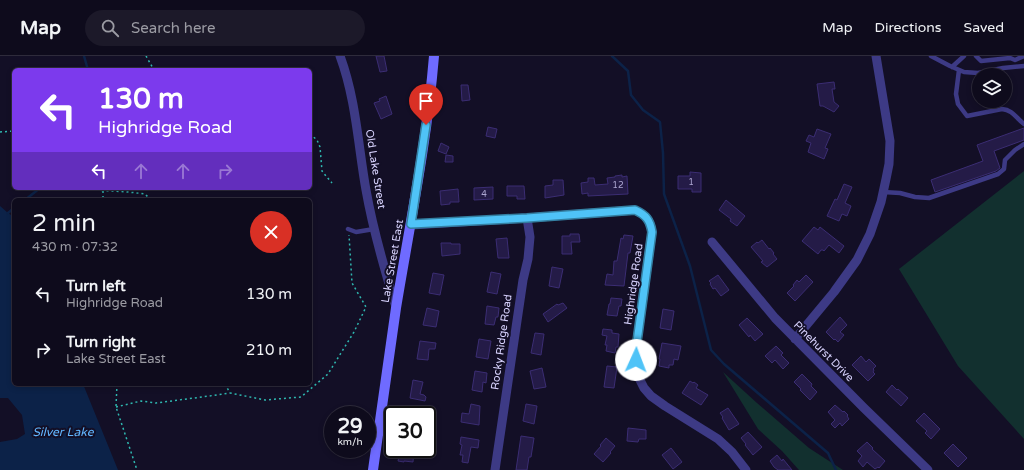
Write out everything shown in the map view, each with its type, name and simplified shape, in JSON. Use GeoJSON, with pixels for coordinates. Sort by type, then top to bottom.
{"type":"FeatureCollection","features":[{"type":"Feature","properties":{"kind":"main road","name":"Lake Street East"},"geometry":{"type":"LineString","coordinates":[[373,470],[396,309],[411,224],[428,111],[434,56]]}},
{"type":"Feature","properties":{"kind":"street","name":"Old Lake Street"},"geometry":{"type":"LineString","coordinates":[[340,56],[346,73],[356,120],[366,190],[374,229],[382,263],[396,309]]}},
{"type":"Feature","properties":{"kind":"street"},"geometry":{"type":"LineString","coordinates":[[794,339],[834,292],[857,260],[870,234],[883,192],[888,169],[890,141],[876,56]]}},
{"type":"Feature","properties":{"kind":"street","name":"Highridge Road"},"geometry":{"type":"LineString","coordinates":[[411,224],[527,218],[635,210],[644,214],[650,223],[652,232],[636,349],[637,371],[640,380],[644,388],[651,396],[718,439],[732,452],[746,470]]}},
{"type":"Feature","properties":{"kind":"street","name":"Rocky Ridge Road"},"geometry":{"type":"LineString","coordinates":[[494,470],[523,280],[528,259],[530,236],[527,218]]}},
{"type":"Feature","properties":{"kind":"street","name":"Pinehurst Drive"},"geometry":{"type":"LineString","coordinates":[[712,242],[752,292],[794,339],[928,470]]}},
{"type":"Feature","properties":{"kind":"lane"},"geometry":{"type":"LineString","coordinates":[[931,56],[964,72],[978,72],[1024,66]]}},
{"type":"Feature","properties":{"kind":"lane"},"geometry":{"type":"LineString","coordinates":[[952,67],[964,56]]}},
{"type":"Feature","properties":{"kind":"lane"},"geometry":{"type":"LineString","coordinates":[[976,56],[981,61],[1010,58],[1015,60],[1024,56]]}},
{"type":"Feature","properties":{"kind":"lane"},"geometry":{"type":"LineString","coordinates":[[959,70],[956,94],[958,104],[967,116],[1002,109],[1010,111],[1024,124]]}},
{"type":"Feature","properties":{"kind":"lane"},"geometry":{"type":"LineString","coordinates":[[883,192],[900,193],[915,197],[929,198],[998,174],[1004,169],[1005,160],[1015,150],[1024,144]]}},
{"type":"Feature","properties":{"kind":"lane"},"geometry":{"type":"LineString","coordinates":[[348,229],[356,232],[374,229]]}},
{"type":"Feature","properties":{"kind":"path"},"geometry":{"type":"LineString","coordinates":[[146,56],[153,68]]}},
{"type":"Feature","properties":{"kind":"path"},"geometry":{"type":"LineString","coordinates":[[0,132],[12,131]]}},
{"type":"Feature","properties":{"kind":"path"},"geometry":{"type":"LineString","coordinates":[[312,136],[317,140],[320,147],[322,171],[332,183]]}},
{"type":"Feature","properties":{"kind":"path"},"geometry":{"type":"LineString","coordinates":[[93,190],[126,191],[146,194],[149,198]]}},
{"type":"Feature","properties":{"kind":"path"},"geometry":{"type":"LineString","coordinates":[[103,191],[103,198]]}},
{"type":"Feature","properties":{"kind":"path"},"geometry":{"type":"LineString","coordinates":[[116,407],[141,402],[156,403],[230,392],[265,400],[301,397],[328,374],[354,332],[366,307],[352,283],[348,229]]}},
{"type":"Feature","properties":{"kind":"path"},"geometry":{"type":"LineString","coordinates":[[117,386],[116,407],[137,470]]}},
{"type":"Feature","properties":{"kind":"path"},"geometry":{"type":"LineString","coordinates":[[226,386],[230,392]]}},
{"type":"Feature","properties":{"kind":"green space"},"geometry":{"type":"Polygon","coordinates":[[[1024,171],[1024,439],[958,366],[899,269],[1024,171]]]}},
{"type":"Feature","properties":{"kind":"green space"},"geometry":{"type":"Polygon","coordinates":[[[723,372],[809,448],[843,470],[799,470],[782,451],[758,429],[723,372]]]}},
{"type":"Feature","properties":{"kind":"water","name":"Silver Lake"},"geometry":{"type":"Polygon","coordinates":[[[0,206],[12,216],[12,386],[84,386],[118,470],[0,470],[0,442],[17,439],[25,434],[22,415],[8,398],[0,398],[0,206]]]}},
{"type":"Feature","properties":{"kind":"building"},"geometry":{"type":"Polygon","coordinates":[[[376,56],[384,56],[387,71],[380,72],[376,56]]]}},
{"type":"Feature","properties":{"kind":"building"},"geometry":{"type":"Polygon","coordinates":[[[834,82],[835,89],[832,89],[834,102],[839,106],[834,112],[820,106],[817,84],[834,82]]]}},
{"type":"Feature","properties":{"kind":"building"},"geometry":{"type":"Polygon","coordinates":[[[461,85],[468,85],[470,100],[462,101],[461,85]]]}},
{"type":"Feature","properties":{"kind":"building"},"geometry":{"type":"Polygon","coordinates":[[[386,96],[392,114],[381,119],[374,103],[380,101],[379,99],[386,96]]]}},
{"type":"Feature","properties":{"kind":"building"},"geometry":{"type":"Polygon","coordinates":[[[488,127],[497,129],[495,138],[486,136],[488,127]]]}},
{"type":"Feature","properties":{"kind":"building"},"geometry":{"type":"Polygon","coordinates":[[[1024,128],[1024,140],[994,151],[1000,168],[996,171],[935,192],[931,180],[983,161],[977,145],[1024,128]]]}},
{"type":"Feature","properties":{"kind":"building"},"geometry":{"type":"Polygon","coordinates":[[[817,129],[831,134],[825,148],[828,149],[824,159],[808,152],[811,143],[806,141],[809,135],[814,137],[817,129]]]}},
{"type":"Feature","properties":{"kind":"building"},"geometry":{"type":"Polygon","coordinates":[[[441,143],[449,147],[446,154],[438,151],[441,143]]]}},
{"type":"Feature","properties":{"kind":"building"},"geometry":{"type":"Polygon","coordinates":[[[446,155],[453,156],[453,162],[445,162],[446,155]]]}},
{"type":"Feature","properties":{"kind":"building"},"geometry":{"type":"Polygon","coordinates":[[[690,172],[701,173],[701,192],[692,192],[692,189],[678,189],[678,176],[690,176],[690,172]]]}},
{"type":"Feature","properties":{"kind":"building"},"geometry":{"type":"Polygon","coordinates":[[[622,175],[622,177],[627,176],[628,194],[588,196],[588,193],[582,194],[581,183],[588,182],[588,178],[594,178],[595,185],[608,184],[607,178],[622,175]]]}},
{"type":"Feature","properties":{"kind":"building"},"geometry":{"type":"Polygon","coordinates":[[[553,180],[563,180],[564,195],[545,198],[545,186],[553,185],[553,180]]]}},
{"type":"Feature","properties":{"kind":"building"},"geometry":{"type":"Polygon","coordinates":[[[844,184],[852,187],[845,203],[851,206],[847,216],[842,214],[839,221],[827,216],[835,199],[837,200],[844,184]]]}},
{"type":"Feature","properties":{"kind":"building"},"geometry":{"type":"Polygon","coordinates":[[[507,186],[524,186],[525,199],[517,199],[517,196],[507,196],[507,186]]]}},
{"type":"Feature","properties":{"kind":"building"},"geometry":{"type":"Polygon","coordinates":[[[493,187],[493,199],[474,200],[474,188],[493,187]]]}},
{"type":"Feature","properties":{"kind":"building"},"geometry":{"type":"Polygon","coordinates":[[[458,189],[459,202],[450,202],[450,204],[441,205],[440,191],[458,189]]]}},
{"type":"Feature","properties":{"kind":"building"},"geometry":{"type":"Polygon","coordinates":[[[726,200],[745,216],[737,226],[730,221],[731,219],[719,210],[726,200]]]}},
{"type":"Feature","properties":{"kind":"building"},"geometry":{"type":"Polygon","coordinates":[[[814,227],[818,230],[820,227],[844,246],[839,253],[829,245],[824,251],[821,250],[818,254],[802,241],[814,227]]]}},
{"type":"Feature","properties":{"kind":"building"},"geometry":{"type":"Polygon","coordinates":[[[570,234],[579,234],[580,242],[571,242],[572,254],[562,254],[562,236],[570,236],[570,234]]]}},
{"type":"Feature","properties":{"kind":"building"},"geometry":{"type":"Polygon","coordinates":[[[624,235],[633,236],[630,253],[628,253],[624,286],[605,285],[607,274],[613,275],[614,261],[617,261],[621,238],[623,239],[624,235]]]}},
{"type":"Feature","properties":{"kind":"building"},"geometry":{"type":"Polygon","coordinates":[[[507,238],[509,258],[498,258],[496,239],[507,238]]]}},
{"type":"Feature","properties":{"kind":"building"},"geometry":{"type":"Polygon","coordinates":[[[762,240],[774,253],[773,254],[777,259],[767,267],[761,262],[763,261],[751,247],[762,240]]]}},
{"type":"Feature","properties":{"kind":"building"},"geometry":{"type":"Polygon","coordinates":[[[441,243],[460,244],[460,254],[442,256],[441,243]]]}},
{"type":"Feature","properties":{"kind":"building"},"geometry":{"type":"Polygon","coordinates":[[[552,267],[563,269],[559,288],[549,286],[552,267]]]}},
{"type":"Feature","properties":{"kind":"building"},"geometry":{"type":"Polygon","coordinates":[[[491,272],[501,274],[497,294],[487,292],[491,272]]]}},
{"type":"Feature","properties":{"kind":"building"},"geometry":{"type":"Polygon","coordinates":[[[433,273],[444,275],[440,295],[429,293],[433,273]]]}},
{"type":"Feature","properties":{"kind":"building"},"geometry":{"type":"Polygon","coordinates":[[[718,275],[729,290],[721,296],[715,288],[713,289],[709,281],[718,275]]]}},
{"type":"Feature","properties":{"kind":"building"},"geometry":{"type":"Polygon","coordinates":[[[806,275],[813,282],[795,301],[787,293],[794,286],[793,285],[797,280],[799,282],[806,275]]]}},
{"type":"Feature","properties":{"kind":"building"},"geometry":{"type":"Polygon","coordinates":[[[611,298],[622,299],[617,316],[607,315],[611,298]]]}},
{"type":"Feature","properties":{"kind":"building"},"geometry":{"type":"Polygon","coordinates":[[[563,303],[567,308],[548,322],[543,314],[557,304],[563,303]]]}},
{"type":"Feature","properties":{"kind":"building"},"geometry":{"type":"Polygon","coordinates":[[[487,306],[499,308],[498,317],[496,317],[494,325],[485,324],[487,306]]]}},
{"type":"Feature","properties":{"kind":"building"},"geometry":{"type":"Polygon","coordinates":[[[427,308],[439,311],[436,327],[423,325],[427,308]]]}},
{"type":"Feature","properties":{"kind":"building"},"geometry":{"type":"Polygon","coordinates":[[[663,309],[674,311],[671,330],[660,328],[663,309]]]}},
{"type":"Feature","properties":{"kind":"building"},"geometry":{"type":"Polygon","coordinates":[[[840,317],[847,325],[840,332],[844,335],[838,342],[826,332],[840,317]]]}},
{"type":"Feature","properties":{"kind":"building"},"geometry":{"type":"Polygon","coordinates":[[[747,318],[763,334],[755,341],[750,335],[749,337],[739,325],[747,318]]]}},
{"type":"Feature","properties":{"kind":"building"},"geometry":{"type":"Polygon","coordinates":[[[603,329],[612,330],[612,333],[619,334],[618,347],[616,347],[615,353],[606,351],[607,345],[605,345],[607,336],[602,335],[603,329]]]}},
{"type":"Feature","properties":{"kind":"building"},"geometry":{"type":"Polygon","coordinates":[[[535,333],[544,334],[541,355],[531,353],[535,333]]]}},
{"type":"Feature","properties":{"kind":"building"},"geometry":{"type":"Polygon","coordinates":[[[479,339],[491,341],[488,359],[476,357],[479,339]]]}},
{"type":"Feature","properties":{"kind":"building"},"geometry":{"type":"Polygon","coordinates":[[[420,341],[436,343],[435,349],[429,349],[428,360],[417,359],[420,341]]]}},
{"type":"Feature","properties":{"kind":"building"},"geometry":{"type":"Polygon","coordinates":[[[662,343],[681,346],[678,360],[674,359],[673,365],[669,365],[669,368],[659,366],[662,343]]]}},
{"type":"Feature","properties":{"kind":"building"},"geometry":{"type":"Polygon","coordinates":[[[776,346],[783,353],[781,355],[789,363],[783,369],[775,360],[772,363],[765,356],[776,346]]]}},
{"type":"Feature","properties":{"kind":"building"},"geometry":{"type":"Polygon","coordinates":[[[861,356],[866,362],[869,359],[876,366],[873,369],[875,374],[868,381],[852,365],[861,356]]]}},
{"type":"Feature","properties":{"kind":"building"},"geometry":{"type":"Polygon","coordinates":[[[607,366],[617,367],[614,388],[604,387],[607,366]]]}},
{"type":"Feature","properties":{"kind":"building"},"geometry":{"type":"Polygon","coordinates":[[[542,368],[546,387],[534,389],[530,371],[542,368]]]}},
{"type":"Feature","properties":{"kind":"building"},"geometry":{"type":"Polygon","coordinates":[[[475,371],[487,373],[486,383],[483,382],[482,392],[472,390],[475,371]]]}},
{"type":"Feature","properties":{"kind":"building"},"geometry":{"type":"Polygon","coordinates":[[[802,374],[812,384],[811,386],[817,392],[810,400],[794,382],[802,374]]]}},
{"type":"Feature","properties":{"kind":"building"},"geometry":{"type":"Polygon","coordinates":[[[413,380],[423,382],[420,394],[426,397],[425,401],[410,398],[413,380]]]}},
{"type":"Feature","properties":{"kind":"building"},"geometry":{"type":"Polygon","coordinates":[[[690,381],[698,385],[696,388],[708,395],[701,405],[682,393],[690,381]]]}},
{"type":"Feature","properties":{"kind":"building"},"geometry":{"type":"Polygon","coordinates":[[[892,385],[908,398],[901,406],[886,392],[892,385]]]}},
{"type":"Feature","properties":{"kind":"building"},"geometry":{"type":"Polygon","coordinates":[[[471,404],[480,406],[479,425],[461,422],[462,413],[469,414],[471,404]]]}},
{"type":"Feature","properties":{"kind":"building"},"geometry":{"type":"Polygon","coordinates":[[[526,404],[537,406],[534,424],[523,421],[526,404]]]}},
{"type":"Feature","properties":{"kind":"building"},"geometry":{"type":"Polygon","coordinates":[[[835,405],[848,415],[847,416],[849,419],[842,426],[840,423],[835,428],[831,424],[835,420],[828,412],[835,405]]]}},
{"type":"Feature","properties":{"kind":"building"},"geometry":{"type":"Polygon","coordinates":[[[728,408],[739,424],[729,430],[720,413],[728,408]]]}},
{"type":"Feature","properties":{"kind":"building"},"geometry":{"type":"Polygon","coordinates":[[[924,413],[940,429],[931,439],[925,433],[927,431],[916,421],[924,413]]]}},
{"type":"Feature","properties":{"kind":"building"},"geometry":{"type":"Polygon","coordinates":[[[628,428],[646,430],[646,439],[639,439],[638,442],[627,441],[628,428]]]}},
{"type":"Feature","properties":{"kind":"building"},"geometry":{"type":"Polygon","coordinates":[[[748,432],[762,447],[753,455],[741,438],[748,432]]]}},
{"type":"Feature","properties":{"kind":"building"},"geometry":{"type":"Polygon","coordinates":[[[521,436],[534,438],[527,470],[516,470],[521,436]]]}},
{"type":"Feature","properties":{"kind":"building"},"geometry":{"type":"Polygon","coordinates":[[[461,437],[479,440],[478,448],[471,447],[468,463],[462,462],[463,455],[460,455],[462,445],[460,444],[461,437]]]}},
{"type":"Feature","properties":{"kind":"building"},"geometry":{"type":"Polygon","coordinates":[[[606,438],[615,446],[603,462],[594,454],[606,438]]]}},
{"type":"Feature","properties":{"kind":"building"},"geometry":{"type":"Polygon","coordinates":[[[867,442],[885,461],[879,468],[878,467],[875,469],[867,462],[863,467],[858,461],[862,456],[857,451],[867,442]]]}},
{"type":"Feature","properties":{"kind":"building"},"geometry":{"type":"Polygon","coordinates":[[[953,444],[967,458],[958,467],[944,453],[953,444]]]}},
{"type":"Feature","properties":{"kind":"building"},"geometry":{"type":"Polygon","coordinates":[[[671,448],[682,462],[673,469],[662,455],[671,448]]]}},
{"type":"Feature","properties":{"kind":"building"},"geometry":{"type":"Polygon","coordinates":[[[777,455],[782,461],[783,459],[792,470],[778,470],[774,467],[770,461],[777,455]]]}},
{"type":"Feature","properties":{"kind":"building"},"geometry":{"type":"Polygon","coordinates":[[[399,458],[413,458],[413,462],[398,461],[399,458]]]}},
{"type":"Feature","properties":{"kind":"waterway"},"geometry":{"type":"LineString","coordinates":[[84,56],[87,68]]}},
{"type":"Feature","properties":{"kind":"waterway"},"geometry":{"type":"LineString","coordinates":[[612,56],[628,71],[631,95],[643,110],[660,122],[663,153],[664,194],[690,266],[711,350],[724,364],[828,453],[836,470]]}},
{"type":"Feature","properties":{"kind":"waterway"},"geometry":{"type":"LineString","coordinates":[[28,198],[38,190]]}},
{"type":"Feature","properties":{"kind":"waterway"},"geometry":{"type":"LineString","coordinates":[[8,213],[12,210]]}},
{"type":"Feature","properties":{"kind":"route"},"geometry":{"type":"LineString","coordinates":[[426,125],[411,224],[527,218],[635,210],[644,214],[650,223],[652,232],[636,349],[636,360]]}}]}
